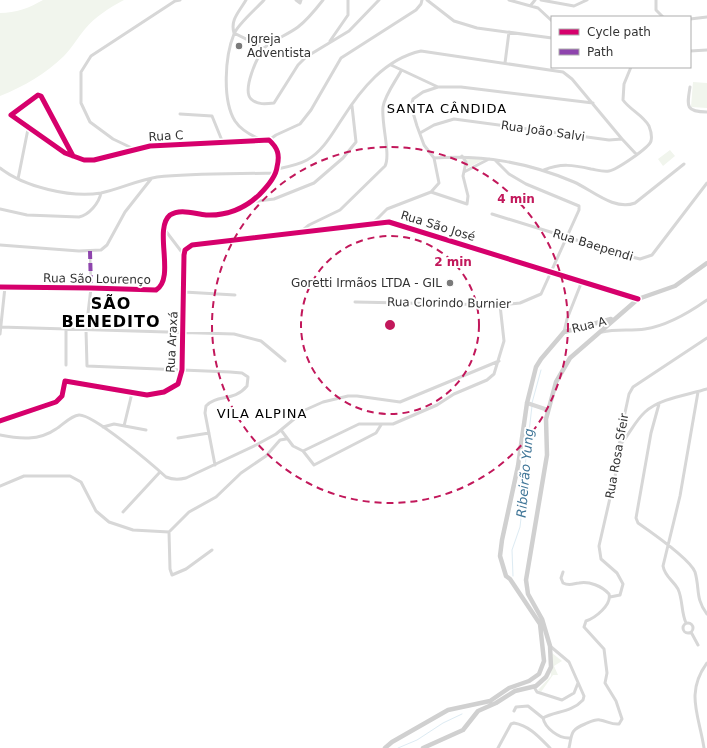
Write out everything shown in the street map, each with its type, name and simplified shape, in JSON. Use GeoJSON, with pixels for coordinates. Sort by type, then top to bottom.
{"type":"FeatureCollection","features":[{"type":"Feature","properties":{"kind":"main road"},"geometry":{"type":"LineString","coordinates":[[423,748],[463,730],[478,711],[496,703],[511,692],[534,687],[544,680],[551,667],[550,646],[542,619],[528,594],[526,580],[546,455],[545,426],[556,382],[564,366],[570,358],[608,323],[638,298],[674,286],[706,263]]}},
{"type":"Feature","properties":{"kind":"main road","name":"Rua A"},"geometry":{"type":"LineString","coordinates":[[564,332],[613,319]]}},
{"type":"Feature","properties":{"kind":"main road"},"geometry":{"type":"LineString","coordinates":[[385,748],[392,742],[448,710],[490,702],[510,688],[537,677],[543,667],[544,657],[541,627],[532,610],[510,579],[506,576],[500,556],[518,466],[528,404],[538,364],[564,332]]}},
{"type":"Feature","properties":{"kind":"street"},"geometry":{"type":"LineString","coordinates":[[134,149],[113,138],[90,122],[81,103],[81,72],[91,56],[175,1],[180,0]]}},
{"type":"Feature","properties":{"kind":"street"},"geometry":{"type":"LineString","coordinates":[[246,0],[234,18],[232,26],[234,33],[264,48]]}},
{"type":"Feature","properties":{"kind":"street"},"geometry":{"type":"LineString","coordinates":[[262,141],[243,130],[235,120],[227,95],[226,76],[227,61],[234,33],[264,0]]}},
{"type":"Feature","properties":{"kind":"street"},"geometry":{"type":"LineString","coordinates":[[296,0],[300,3],[301,0]]}},
{"type":"Feature","properties":{"kind":"street"},"geometry":{"type":"LineString","coordinates":[[323,0],[298,27],[264,48],[248,83],[248,96],[254,102],[266,104],[274,103],[298,65],[329,42],[349,31],[379,0]]}},
{"type":"Feature","properties":{"kind":"street"},"geometry":{"type":"LineString","coordinates":[[329,42],[348,15],[348,0]]}},
{"type":"Feature","properties":{"kind":"street"},"geometry":{"type":"LineString","coordinates":[[184,255],[165,230],[166,220],[175,212],[222,214],[241,208],[251,202],[265,189],[277,169],[278,150],[269,140],[276,135],[300,124],[311,110],[341,58],[416,10],[421,4],[422,0]]}},
{"type":"Feature","properties":{"kind":"street"},"geometry":{"type":"LineString","coordinates":[[427,0],[454,21],[477,28],[551,38]]}},
{"type":"Feature","properties":{"kind":"street"},"geometry":{"type":"LineString","coordinates":[[509,0],[538,8],[551,20]]}},
{"type":"Feature","properties":{"kind":"street"},"geometry":{"type":"LineString","coordinates":[[531,5],[536,0]]}},
{"type":"Feature","properties":{"kind":"street"},"geometry":{"type":"LineString","coordinates":[[541,0],[574,6],[587,0]]}},
{"type":"Feature","properties":{"kind":"street"},"geometry":{"type":"LineString","coordinates":[[656,0],[656,10],[662,16]]}},
{"type":"Feature","properties":{"kind":"street"},"geometry":{"type":"LineString","coordinates":[[691,19],[707,17]]}},
{"type":"Feature","properties":{"kind":"street"},"geometry":{"type":"LineString","coordinates":[[505,63],[509,32]]}},
{"type":"Feature","properties":{"kind":"street"},"geometry":{"type":"LineString","coordinates":[[277,169],[305,161],[312,157],[331,138],[363,88],[378,73],[412,53],[421,50],[563,72],[572,79],[622,140],[636,154]]}},
{"type":"Feature","properties":{"kind":"street"},"geometry":{"type":"LineString","coordinates":[[691,51],[707,50]]}},
{"type":"Feature","properties":{"kind":"street"},"geometry":{"type":"LineString","coordinates":[[391,65],[438,87]]}},
{"type":"Feature","properties":{"kind":"street"},"geometry":{"type":"LineString","coordinates":[[544,170],[554,166],[570,164],[603,172],[610,171],[616,169],[650,142],[651,132],[645,120],[623,100],[624,84],[631,68]]}},
{"type":"Feature","properties":{"kind":"street"},"geometry":{"type":"LineString","coordinates":[[302,231],[310,225],[340,210],[385,166],[387,159],[382,115],[383,105],[401,71]]}},
{"type":"Feature","properties":{"kind":"street"},"geometry":{"type":"LineString","coordinates":[[373,223],[387,209],[431,192],[439,183],[434,158],[424,145],[412,110],[412,102],[416,96],[423,92],[438,87],[461,87],[593,103]]}},
{"type":"Feature","properties":{"kind":"street"},"geometry":{"type":"LineString","coordinates":[[690,87],[689,108],[694,112],[707,112]]}},
{"type":"Feature","properties":{"kind":"street","name":"Rua C"},"geometry":{"type":"LineString","coordinates":[[73,156],[41,96],[38,95],[11,115],[28,129],[65,153],[73,156],[84,160],[94,160],[150,146],[269,140]]}},
{"type":"Feature","properties":{"kind":"street"},"geometry":{"type":"LineString","coordinates":[[251,202],[265,202],[314,183],[343,158],[356,142],[352,106]]}},
{"type":"Feature","properties":{"kind":"street"},"geometry":{"type":"LineString","coordinates":[[180,114],[212,116],[223,143]]}},
{"type":"Feature","properties":{"kind":"street","name":"Rua João Salvi"},"geometry":{"type":"LineString","coordinates":[[420,133],[444,121],[458,120],[609,140],[622,140]]}},
{"type":"Feature","properties":{"kind":"street"},"geometry":{"type":"LineString","coordinates":[[18,179],[28,129]]}},
{"type":"Feature","properties":{"kind":"street"},"geometry":{"type":"LineString","coordinates":[[434,158],[462,156],[490,158],[544,170],[574,182],[613,203],[626,206],[635,203],[684,164]]}},
{"type":"Feature","properties":{"kind":"street"},"geometry":{"type":"LineString","coordinates":[[431,192],[467,204],[468,196],[463,180],[466,162],[462,156]]}},
{"type":"Feature","properties":{"kind":"street"},"geometry":{"type":"LineString","coordinates":[[464,172],[490,158]]}},
{"type":"Feature","properties":{"kind":"street","name":"Rua Clorindo Burnier"},"geometry":{"type":"LineString","coordinates":[[355,302],[500,305],[520,303],[542,294],[579,210],[578,206],[526,184],[509,174],[495,160]]}},
{"type":"Feature","properties":{"kind":"street"},"geometry":{"type":"LineString","coordinates":[[0,168],[18,179],[67,193],[79,194],[101,193],[151,179],[275,173]]}},
{"type":"Feature","properties":{"kind":"street"},"geometry":{"type":"LineString","coordinates":[[0,245],[90,251],[101,250],[107,245],[125,212],[151,179]]}},
{"type":"Feature","properties":{"kind":"street","name":"Rua Baependi"},"geometry":{"type":"LineString","coordinates":[[492,214],[628,256],[645,259],[652,255],[707,183]]}},
{"type":"Feature","properties":{"kind":"street"},"geometry":{"type":"LineString","coordinates":[[0,209],[27,215],[79,217],[86,215],[92,209],[98,201],[101,193]]}},
{"type":"Feature","properties":{"kind":"street","name":"Rua São José"},"geometry":{"type":"LineString","coordinates":[[184,255],[185,250],[192,245],[373,223],[396,223],[638,298]]}},
{"type":"Feature","properties":{"kind":"street","name":"Rua São Lourenço"},"geometry":{"type":"LineString","coordinates":[[0,287],[90,288],[153,291],[159,288],[164,270],[165,230]]}},
{"type":"Feature","properties":{"kind":"street"},"geometry":{"type":"LineString","coordinates":[[90,251],[90,288],[86,330],[87,366],[242,373],[249,380],[247,386],[237,395],[214,401],[206,406],[205,413],[214,465]]}},
{"type":"Feature","properties":{"kind":"street","name":"Rua Araxá"},"geometry":{"type":"LineString","coordinates":[[0,421],[56,402],[62,396],[65,381],[147,395],[164,392],[178,384],[182,370],[184,255]]}},
{"type":"Feature","properties":{"kind":"street"},"geometry":{"type":"LineString","coordinates":[[564,332],[582,281]]}},
{"type":"Feature","properties":{"kind":"street"},"geometry":{"type":"LineString","coordinates":[[0,334],[5,288]]}},
{"type":"Feature","properties":{"kind":"street"},"geometry":{"type":"LineString","coordinates":[[184,292],[235,295]]}},
{"type":"Feature","properties":{"kind":"street"},"geometry":{"type":"LineString","coordinates":[[599,322],[600,331],[626,331],[651,328],[682,315],[707,300]]}},
{"type":"Feature","properties":{"kind":"street"},"geometry":{"type":"LineString","coordinates":[[303,452],[359,424],[393,424],[436,405],[454,394],[487,380],[494,374],[505,336],[500,305]]}},
{"type":"Feature","properties":{"kind":"street"},"geometry":{"type":"LineString","coordinates":[[566,323],[572,329]]}},
{"type":"Feature","properties":{"kind":"street"},"geometry":{"type":"LineString","coordinates":[[608,323],[609,331]]}},
{"type":"Feature","properties":{"kind":"street"},"geometry":{"type":"LineString","coordinates":[[0,328],[234,334],[261,341],[285,361]]}},
{"type":"Feature","properties":{"kind":"street"},"geometry":{"type":"LineString","coordinates":[[66,329],[66,365]]}},
{"type":"Feature","properties":{"kind":"street","name":"Rua Rosa Sfeir"},"geometry":{"type":"LineString","coordinates":[[610,597],[620,594],[623,584],[618,573],[601,559],[599,546],[630,390],[707,338]]}},
{"type":"Feature","properties":{"kind":"street"},"geometry":{"type":"LineString","coordinates":[[0,434],[35,439],[46,435],[80,415],[97,422],[160,472],[172,480],[178,480],[186,478],[214,465],[276,434],[304,410],[323,402],[353,396],[400,402],[499,361]]}},
{"type":"Feature","properties":{"kind":"street"},"geometry":{"type":"LineString","coordinates":[[620,445],[641,416],[649,409],[659,404],[707,389]]}},
{"type":"Feature","properties":{"kind":"street"},"geometry":{"type":"LineString","coordinates":[[691,632],[684,631],[686,623],[682,614],[678,589],[664,571],[663,566],[680,496],[698,392]]}},
{"type":"Feature","properties":{"kind":"street"},"geometry":{"type":"LineString","coordinates":[[124,426],[132,393]]}},
{"type":"Feature","properties":{"kind":"street"},"geometry":{"type":"LineString","coordinates":[[528,404],[548,410]]}},
{"type":"Feature","properties":{"kind":"street"},"geometry":{"type":"LineString","coordinates":[[659,404],[651,433],[636,518],[638,523],[668,544],[694,572],[700,603],[707,614]]}},
{"type":"Feature","properties":{"kind":"street"},"geometry":{"type":"LineString","coordinates":[[103,427],[110,424],[146,430]]}},
{"type":"Feature","properties":{"kind":"street"},"geometry":{"type":"LineString","coordinates":[[281,430],[286,439],[298,450],[303,452],[314,465],[376,433],[381,425]]}},
{"type":"Feature","properties":{"kind":"street"},"geometry":{"type":"LineString","coordinates":[[178,438],[209,433]]}},
{"type":"Feature","properties":{"kind":"street"},"geometry":{"type":"LineString","coordinates":[[276,434],[280,440]]}},
{"type":"Feature","properties":{"kind":"street"},"geometry":{"type":"LineString","coordinates":[[212,550],[186,569],[172,575],[170,569],[169,532],[189,512],[216,497],[241,473],[266,456],[280,440],[286,439]]}},
{"type":"Feature","properties":{"kind":"street"},"geometry":{"type":"LineString","coordinates":[[123,512],[160,472]]}},
{"type":"Feature","properties":{"kind":"street"},"geometry":{"type":"LineString","coordinates":[[0,486],[24,476],[70,476],[81,482],[96,511],[102,518],[114,525],[133,530],[169,532]]}},
{"type":"Feature","properties":{"kind":"street"},"geometry":{"type":"LineString","coordinates":[[562,572],[561,578],[563,583],[567,585],[590,583],[602,588],[610,597],[598,614],[586,621],[584,627],[604,649],[607,673],[605,683],[616,701],[622,719],[619,724],[593,720],[576,727],[570,738],[569,748]]}},
{"type":"Feature","properties":{"kind":"street"},"geometry":{"type":"LineString","coordinates":[[686,623],[693,626],[691,632],[698,645]]}},
{"type":"Feature","properties":{"kind":"street"},"geometry":{"type":"LineString","coordinates":[[543,718],[560,714],[582,702],[584,696],[569,662],[550,646]]}},
{"type":"Feature","properties":{"kind":"street"},"geometry":{"type":"LineString","coordinates":[[704,748],[694,698],[698,678],[707,663]]}},
{"type":"Feature","properties":{"kind":"street"},"geometry":{"type":"LineString","coordinates":[[537,677],[534,687],[537,692],[562,700],[574,693],[578,683]]}},
{"type":"Feature","properties":{"kind":"street"},"geometry":{"type":"LineString","coordinates":[[514,711],[516,707],[528,706],[543,718],[544,722],[555,733],[570,738]]}},
{"type":"Feature","properties":{"kind":"street"},"geometry":{"type":"LineString","coordinates":[[498,748],[511,724],[514,722],[522,724],[535,733],[550,748]]}},
{"type":"Feature","properties":{"kind":"shaded area"},"geometry":{"type":"Polygon","coordinates":[[[43,0],[124,0],[108,9],[89,24],[67,53],[50,68],[26,84],[0,96],[0,13],[22,10],[43,0]]]}},
{"type":"Feature","properties":{"kind":"shaded area"},"geometry":{"type":"Polygon","coordinates":[[[693,82],[707,83],[707,108],[691,107],[693,82]]]}},
{"type":"Feature","properties":{"kind":"shaded area"},"geometry":{"type":"Polygon","coordinates":[[[670,150],[675,156],[663,166],[658,159],[670,150]]]}},
{"type":"Feature","properties":{"kind":"shaded area"},"geometry":{"type":"Polygon","coordinates":[[[466,158],[485,159],[467,168],[466,158]]]}},
{"type":"Feature","properties":{"kind":"shaded area"},"geometry":{"type":"Polygon","coordinates":[[[552,653],[562,661],[554,666],[558,675],[553,675],[541,692],[538,690],[551,676],[552,653]]]}},
{"type":"Feature","properties":{"kind":"waterway","name":"Ribeirão Yung"},"geometry":{"type":"LineString","coordinates":[[532,403],[541,370]]}},
{"type":"Feature","properties":{"kind":"waterway","name":"Ribeirão Yung"},"geometry":{"type":"LineString","coordinates":[[513,576],[512,550],[520,527],[523,501],[522,492],[532,406]]}},
{"type":"Feature","properties":{"kind":"waterway","name":"Ribeirão Yung"},"geometry":{"type":"LineString","coordinates":[[398,748],[417,740],[443,723],[462,714]]}},
{"type":"Feature","properties":{"kind":"marked path"},"geometry":{"type":"LineString","coordinates":[[90,251],[91,288]]}},
{"type":"Feature","properties":{"kind":"cycle path"},"geometry":{"type":"LineString","coordinates":[[0,287],[156,290],[162,284],[164,275],[165,265],[163,231],[165,222],[170,215],[178,212],[214,215],[228,213],[241,208],[259,195],[275,175],[278,152],[269,140],[150,146],[94,160],[84,160],[65,153],[11,115],[38,95],[41,96],[73,156]]}},
{"type":"Feature","properties":{"kind":"cycle path"},"geometry":{"type":"LineString","coordinates":[[0,421],[56,402],[62,396],[65,381],[147,395],[164,392],[178,384],[182,370],[184,255],[185,250],[192,245],[389,222],[638,299]]}},
{"type":"Feature","properties":{"kind":"place","name":"Igreja Adventista"},"geometry":{"type":"Point","coordinates":[239,46]}},
{"type":"Feature","properties":{"kind":"place","name":"Goretti Irmãos LTDA - GIL"},"geometry":{"type":"Point","coordinates":[450,283]}},
{"type":"Feature","properties":{"kind":"district","name":"SANTA CÂNDIDA"},"geometry":{"type":"Point","coordinates":[447,108]}},
{"type":"Feature","properties":{"kind":"district","name":"SÃO BENEDITO"},"geometry":{"type":"Point","coordinates":[111,312]}},
{"type":"Feature","properties":{"kind":"district","name":"VILA ALPINA"},"geometry":{"type":"Point","coordinates":[262,413]}}]}
